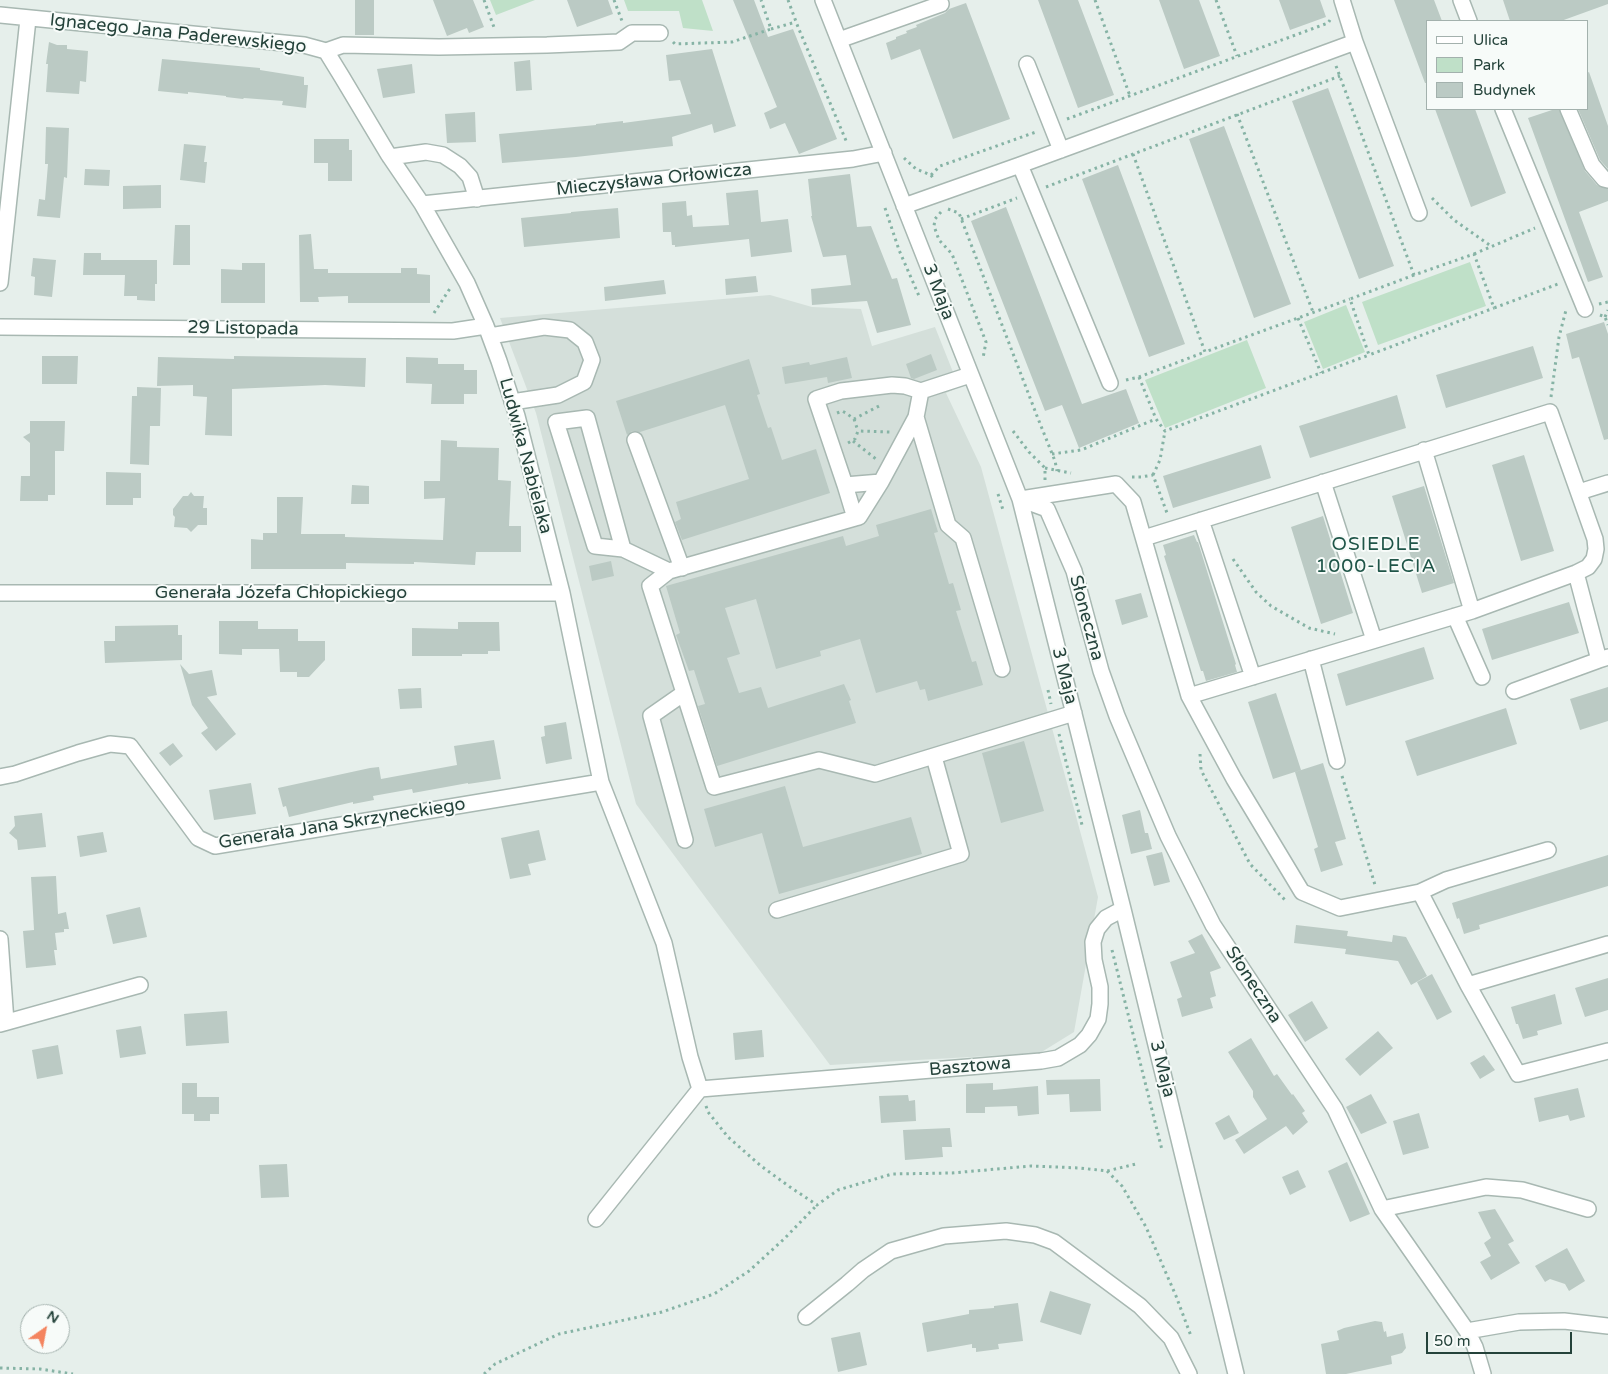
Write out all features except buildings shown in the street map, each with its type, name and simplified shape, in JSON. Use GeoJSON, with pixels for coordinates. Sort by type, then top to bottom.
{"type":"FeatureCollection","features":[{"type":"Feature","properties":{"kind":"street","name":"3 Maja"},"geometry":{"type":"LineString","coordinates":[[823,0],[1020,499],[1236,1374]]}},
{"type":"Feature","properties":{"kind":"street"},"geometry":{"type":"LineString","coordinates":[[1342,0],[1355,42],[1416,206]]}},
{"type":"Feature","properties":{"kind":"street"},"geometry":{"type":"LineString","coordinates":[[1461,0],[1469,20]]}},
{"type":"Feature","properties":{"kind":"street"},"geometry":{"type":"LineString","coordinates":[[839,40],[941,4]]}},
{"type":"Feature","properties":{"kind":"street","name":"Ignacego Jana Paderewskiego"},"geometry":{"type":"LineString","coordinates":[[0,15],[304,45],[326,52],[389,155]]}},
{"type":"Feature","properties":{"kind":"street"},"geometry":{"type":"LineString","coordinates":[[0,283],[28,19]]}},
{"type":"Feature","properties":{"kind":"street"},"geometry":{"type":"LineString","coordinates":[[326,52],[343,45],[387,47],[501,46],[619,42],[632,33],[660,32]]}},
{"type":"Feature","properties":{"kind":"street"},"geometry":{"type":"LineString","coordinates":[[904,206],[1020,166],[1355,42]]}},
{"type":"Feature","properties":{"kind":"street"},"geometry":{"type":"LineString","coordinates":[[1027,64],[1060,150]]}},
{"type":"Feature","properties":{"kind":"street"},"geometry":{"type":"LineString","coordinates":[[1508,110],[1585,309]]}},
{"type":"Feature","properties":{"kind":"street"},"geometry":{"type":"LineString","coordinates":[[1568,110],[1592,165],[1604,179],[1608,180]]}},
{"type":"Feature","properties":{"kind":"street"},"geometry":{"type":"LineString","coordinates":[[389,155],[426,152],[443,155],[460,166],[470,176],[477,199]]}},
{"type":"Feature","properties":{"kind":"street","name":"Mieczysława Orłowicza"},"geometry":{"type":"LineString","coordinates":[[422,204],[853,159],[884,153]]}},
{"type":"Feature","properties":{"kind":"street","name":"Ludwika Nabielaka"},"geometry":{"type":"LineString","coordinates":[[389,155],[422,204],[467,283],[488,331],[512,402],[562,593],[601,782],[664,943],[690,1057],[700,1089]]}},
{"type":"Feature","properties":{"kind":"street"},"geometry":{"type":"LineString","coordinates":[[1020,166],[1110,383]]}},
{"type":"Feature","properties":{"kind":"street","name":"29 Listopada"},"geometry":{"type":"LineString","coordinates":[[0,327],[454,331],[488,331],[544,327],[570,330],[585,342],[592,360],[584,382],[558,395],[512,402]]}},
{"type":"Feature","properties":{"kind":"street"},"geometry":{"type":"LineString","coordinates":[[855,518],[816,399],[841,391],[892,385],[905,386],[921,391],[970,375]]}},
{"type":"Feature","properties":{"kind":"street"},"geometry":{"type":"LineString","coordinates":[[921,391],[916,417],[885,476],[859,517],[676,570],[650,586],[714,787],[819,760],[876,774],[1074,713]]}},
{"type":"Feature","properties":{"kind":"street"},"geometry":{"type":"LineString","coordinates":[[1144,538],[1550,412],[1595,539],[1594,559],[1588,567],[1576,573],[1472,611],[1190,696]]}},
{"type":"Feature","properties":{"kind":"street"},"geometry":{"type":"LineString","coordinates":[[916,417],[948,525],[963,538],[1002,669]]}},
{"type":"Feature","properties":{"kind":"street"},"geometry":{"type":"LineString","coordinates":[[623,549],[587,418],[556,422],[595,546],[623,549],[676,570]]}},
{"type":"Feature","properties":{"kind":"street"},"geometry":{"type":"LineString","coordinates":[[635,440],[676,570]]}},
{"type":"Feature","properties":{"kind":"street"},"geometry":{"type":"LineString","coordinates":[[1424,450],[1472,611]]}},
{"type":"Feature","properties":{"kind":"street"},"geometry":{"type":"LineString","coordinates":[[845,485],[885,476]]}},
{"type":"Feature","properties":{"kind":"street"},"geometry":{"type":"LineString","coordinates":[[1323,482],[1367,642]]}},
{"type":"Feature","properties":{"kind":"street"},"geometry":{"type":"LineString","coordinates":[[1579,492],[1608,483]]}},
{"type":"Feature","properties":{"kind":"street"},"geometry":{"type":"LineString","coordinates":[[1020,499],[1116,484],[1133,502],[1190,696],[1234,779],[1302,892],[1340,908],[1420,892],[1446,880],[1548,850]]}},
{"type":"Feature","properties":{"kind":"street","name":"Słoneczna"},"geometry":{"type":"LineString","coordinates":[[1020,499],[1047,509],[1074,571],[1101,671],[1114,707],[1172,845],[1213,925],[1335,1109],[1382,1209],[1466,1331],[1475,1347],[1483,1374]]}},
{"type":"Feature","properties":{"kind":"street"},"geometry":{"type":"LineString","coordinates":[[1201,520],[1253,677]]}},
{"type":"Feature","properties":{"kind":"street"},"geometry":{"type":"LineString","coordinates":[[1514,691],[1604,658],[1576,573]]}},
{"type":"Feature","properties":{"kind":"street","name":"Generała Józefa Chłopickiego"},"geometry":{"type":"LineString","coordinates":[[0,593],[562,593]]}},
{"type":"Feature","properties":{"kind":"street"},"geometry":{"type":"LineString","coordinates":[[1455,616],[1482,677]]}},
{"type":"Feature","properties":{"kind":"street"},"geometry":{"type":"LineString","coordinates":[[1311,659],[1337,761]]}},
{"type":"Feature","properties":{"kind":"street"},"geometry":{"type":"LineString","coordinates":[[684,693],[651,716],[685,840]]}},
{"type":"Feature","properties":{"kind":"street","name":"Generała Jana Skrzyneckiego"},"geometry":{"type":"LineString","coordinates":[[0,777],[110,744],[130,746],[198,838],[215,846],[601,782]]}},
{"type":"Feature","properties":{"kind":"street"},"geometry":{"type":"LineString","coordinates":[[777,910],[960,854],[934,756]]}},
{"type":"Feature","properties":{"kind":"street"},"geometry":{"type":"LineString","coordinates":[[1420,892],[1468,985],[1518,1074],[1608,1052]]}},
{"type":"Feature","properties":{"kind":"street","name":"Basztowa"},"geometry":{"type":"LineString","coordinates":[[700,1089],[1041,1062],[1058,1058],[1080,1045],[1089,1035],[1098,1019],[1100,987],[1094,960],[1093,942],[1097,929],[1106,918],[1123,910]]}},
{"type":"Feature","properties":{"kind":"street"},"geometry":{"type":"LineString","coordinates":[[0,939],[3,1023],[140,986]]}},
{"type":"Feature","properties":{"kind":"street"},"geometry":{"type":"LineString","coordinates":[[1468,985],[1608,944]]}},
{"type":"Feature","properties":{"kind":"street"},"geometry":{"type":"LineString","coordinates":[[596,1219],[700,1089]]}},
{"type":"Feature","properties":{"kind":"street"},"geometry":{"type":"LineString","coordinates":[[1382,1209],[1486,1187],[1522,1190],[1588,1209]]}},
{"type":"Feature","properties":{"kind":"street"},"geometry":{"type":"LineString","coordinates":[[806,1316],[863,1270],[891,1251],[944,1236],[1006,1231],[1034,1235],[1054,1242],[1140,1306],[1171,1338],[1189,1374]]}},
{"type":"Feature","properties":{"kind":"street"},"geometry":{"type":"LineString","coordinates":[[1466,1331],[1519,1322],[1564,1321],[1608,1326]]}},
{"type":"Feature","properties":{"kind":"path"},"geometry":{"type":"LineString","coordinates":[[484,0],[501,46]]}},
{"type":"Feature","properties":{"kind":"path"},"geometry":{"type":"LineString","coordinates":[[761,0],[771,29]]}},
{"type":"Feature","properties":{"kind":"path"},"geometry":{"type":"LineString","coordinates":[[788,0],[853,159]]}},
{"type":"Feature","properties":{"kind":"path"},"geometry":{"type":"LineString","coordinates":[[1095,0],[1130,96]]}},
{"type":"Feature","properties":{"kind":"path"},"geometry":{"type":"LineString","coordinates":[[1216,0],[1237,56]]}},
{"type":"Feature","properties":{"kind":"path"},"geometry":{"type":"LineString","coordinates":[[931,175],[940,166],[1328,23],[1334,17]]}},
{"type":"Feature","properties":{"kind":"path"},"geometry":{"type":"LineString","coordinates":[[660,32],[675,44],[732,42],[796,22]]}},
{"type":"Feature","properties":{"kind":"path"},"geometry":{"type":"LineString","coordinates":[[1331,51],[1414,274]]}},
{"type":"Feature","properties":{"kind":"path"},"geometry":{"type":"LineString","coordinates":[[961,218],[1340,76]]}},
{"type":"Feature","properties":{"kind":"path"},"geometry":{"type":"LineString","coordinates":[[1237,114],[1313,312]]}},
{"type":"Feature","properties":{"kind":"path"},"geometry":{"type":"LineString","coordinates":[[1132,154],[1205,352]]}},
{"type":"Feature","properties":{"kind":"path"},"geometry":{"type":"LineString","coordinates":[[903,156],[916,169],[931,175],[948,209]]}},
{"type":"Feature","properties":{"kind":"path"},"geometry":{"type":"LineString","coordinates":[[1416,206],[1428,194],[1454,220],[1492,246]]}},
{"type":"Feature","properties":{"kind":"path"},"geometry":{"type":"LineString","coordinates":[[884,207],[899,250],[923,304]]}},
{"type":"Feature","properties":{"kind":"path"},"geometry":{"type":"LineString","coordinates":[[934,226],[935,219],[940,212],[948,209],[959,213],[1057,470]]}},
{"type":"Feature","properties":{"kind":"path"},"geometry":{"type":"LineString","coordinates":[[1153,475],[1160,460],[1165,431],[1156,419],[1139,377],[1414,274],[1474,254],[1539,227]]}},
{"type":"Feature","properties":{"kind":"path"},"geometry":{"type":"LineString","coordinates":[[1474,254],[1494,308]]}},
{"type":"Feature","properties":{"kind":"path"},"geometry":{"type":"LineString","coordinates":[[1165,431],[1559,284],[1556,276]]}},
{"type":"Feature","properties":{"kind":"path"},"geometry":{"type":"LineString","coordinates":[[426,316],[433,315],[452,285]]}},
{"type":"Feature","properties":{"kind":"path"},"geometry":{"type":"LineString","coordinates":[[1350,298],[1369,354]]}},
{"type":"Feature","properties":{"kind":"path"},"geometry":{"type":"LineString","coordinates":[[1550,412],[1559,337],[1568,302]]}},
{"type":"Feature","properties":{"kind":"path"},"geometry":{"type":"LineString","coordinates":[[1605,317],[1608,310]]}},
{"type":"Feature","properties":{"kind":"path"},"geometry":{"type":"LineString","coordinates":[[1298,318],[1321,373]]}},
{"type":"Feature","properties":{"kind":"path"},"geometry":{"type":"LineString","coordinates":[[854,419],[888,402]]}},
{"type":"Feature","properties":{"kind":"path"},"geometry":{"type":"LineString","coordinates":[[821,416],[842,411],[851,415],[854,419],[858,432],[853,441],[833,449]]}},
{"type":"Feature","properties":{"kind":"path"},"geometry":{"type":"LineString","coordinates":[[1052,454],[1081,450],[1156,419]]}},
{"type":"Feature","properties":{"kind":"path"},"geometry":{"type":"LineString","coordinates":[[858,432],[908,432]]}},
{"type":"Feature","properties":{"kind":"path"},"geometry":{"type":"LineString","coordinates":[[853,441],[885,476]]}},
{"type":"Feature","properties":{"kind":"path"},"geometry":{"type":"LineString","coordinates":[[997,494],[1004,512]]}},
{"type":"Feature","properties":{"kind":"path"},"geometry":{"type":"LineString","coordinates":[[1230,555],[1256,592],[1271,606],[1309,628],[1367,642]]}},
{"type":"Feature","properties":{"kind":"path"},"geometry":{"type":"LineString","coordinates":[[1046,681],[1084,834]]}},
{"type":"Feature","properties":{"kind":"path"},"geometry":{"type":"LineString","coordinates":[[1196,748],[1200,754],[1201,770],[1250,864],[1286,902],[1294,902]]}},
{"type":"Feature","properties":{"kind":"path"},"geometry":{"type":"LineString","coordinates":[[1337,761],[1380,900]]}},
{"type":"Feature","properties":{"kind":"path"},"geometry":{"type":"LineString","coordinates":[[1112,947],[1163,1154]]}},
{"type":"Feature","properties":{"kind":"path"},"geometry":{"type":"LineString","coordinates":[[700,1089],[708,1112],[728,1137],[775,1176],[817,1205]]}},
{"type":"Feature","properties":{"kind":"path"},"geometry":{"type":"LineString","coordinates":[[484,1374],[495,1364],[559,1334],[662,1312],[714,1294],[749,1271],[817,1205],[838,1190],[892,1174],[952,1173],[1031,1166],[1107,1171],[1136,1164]]}},
{"type":"Feature","properties":{"kind":"path"},"geometry":{"type":"LineString","coordinates":[[1107,1171],[1122,1186],[1146,1227],[1176,1296],[1192,1339]]}},
{"type":"Feature","properties":{"kind":"path"},"geometry":{"type":"LineString","coordinates":[[0,1368],[40,1369],[72,1374]]}},
{"type":"Feature","properties":{"kind":"shaded area"},"geometry":{"type":"Polygon","coordinates":[[[770,295],[812,307],[861,309],[872,346],[935,327],[959,387],[946,393],[981,467],[1098,897],[1074,1032],[1040,1053],[830,1065],[636,804],[536,413],[500,318],[770,295]]]}},
{"type":"Feature","properties":{"kind":"green space"},"geometry":{"type":"Polygon","coordinates":[[[490,0],[535,0],[496,15],[490,0]]]}},
{"type":"Feature","properties":{"kind":"green space"},"geometry":{"type":"Polygon","coordinates":[[[624,0],[702,0],[713,31],[683,28],[679,11],[628,11],[624,0]]]}},
{"type":"Feature","properties":{"kind":"green space"},"geometry":{"type":"Polygon","coordinates":[[[1470,262],[1486,306],[1378,345],[1362,302],[1470,262]]]}},
{"type":"Feature","properties":{"kind":"green space"},"geometry":{"type":"Polygon","coordinates":[[[1346,305],[1365,352],[1323,369],[1304,322],[1346,305]]]}},
{"type":"Feature","properties":{"kind":"green space"},"geometry":{"type":"Polygon","coordinates":[[[1247,340],[1266,388],[1165,428],[1145,380],[1247,340]]]}},
{"type":"Feature","properties":{"kind":"district","name":"OSIEDLE 1000-LECIA"},"geometry":{"type":"Point","coordinates":[1376,556]}}]}
